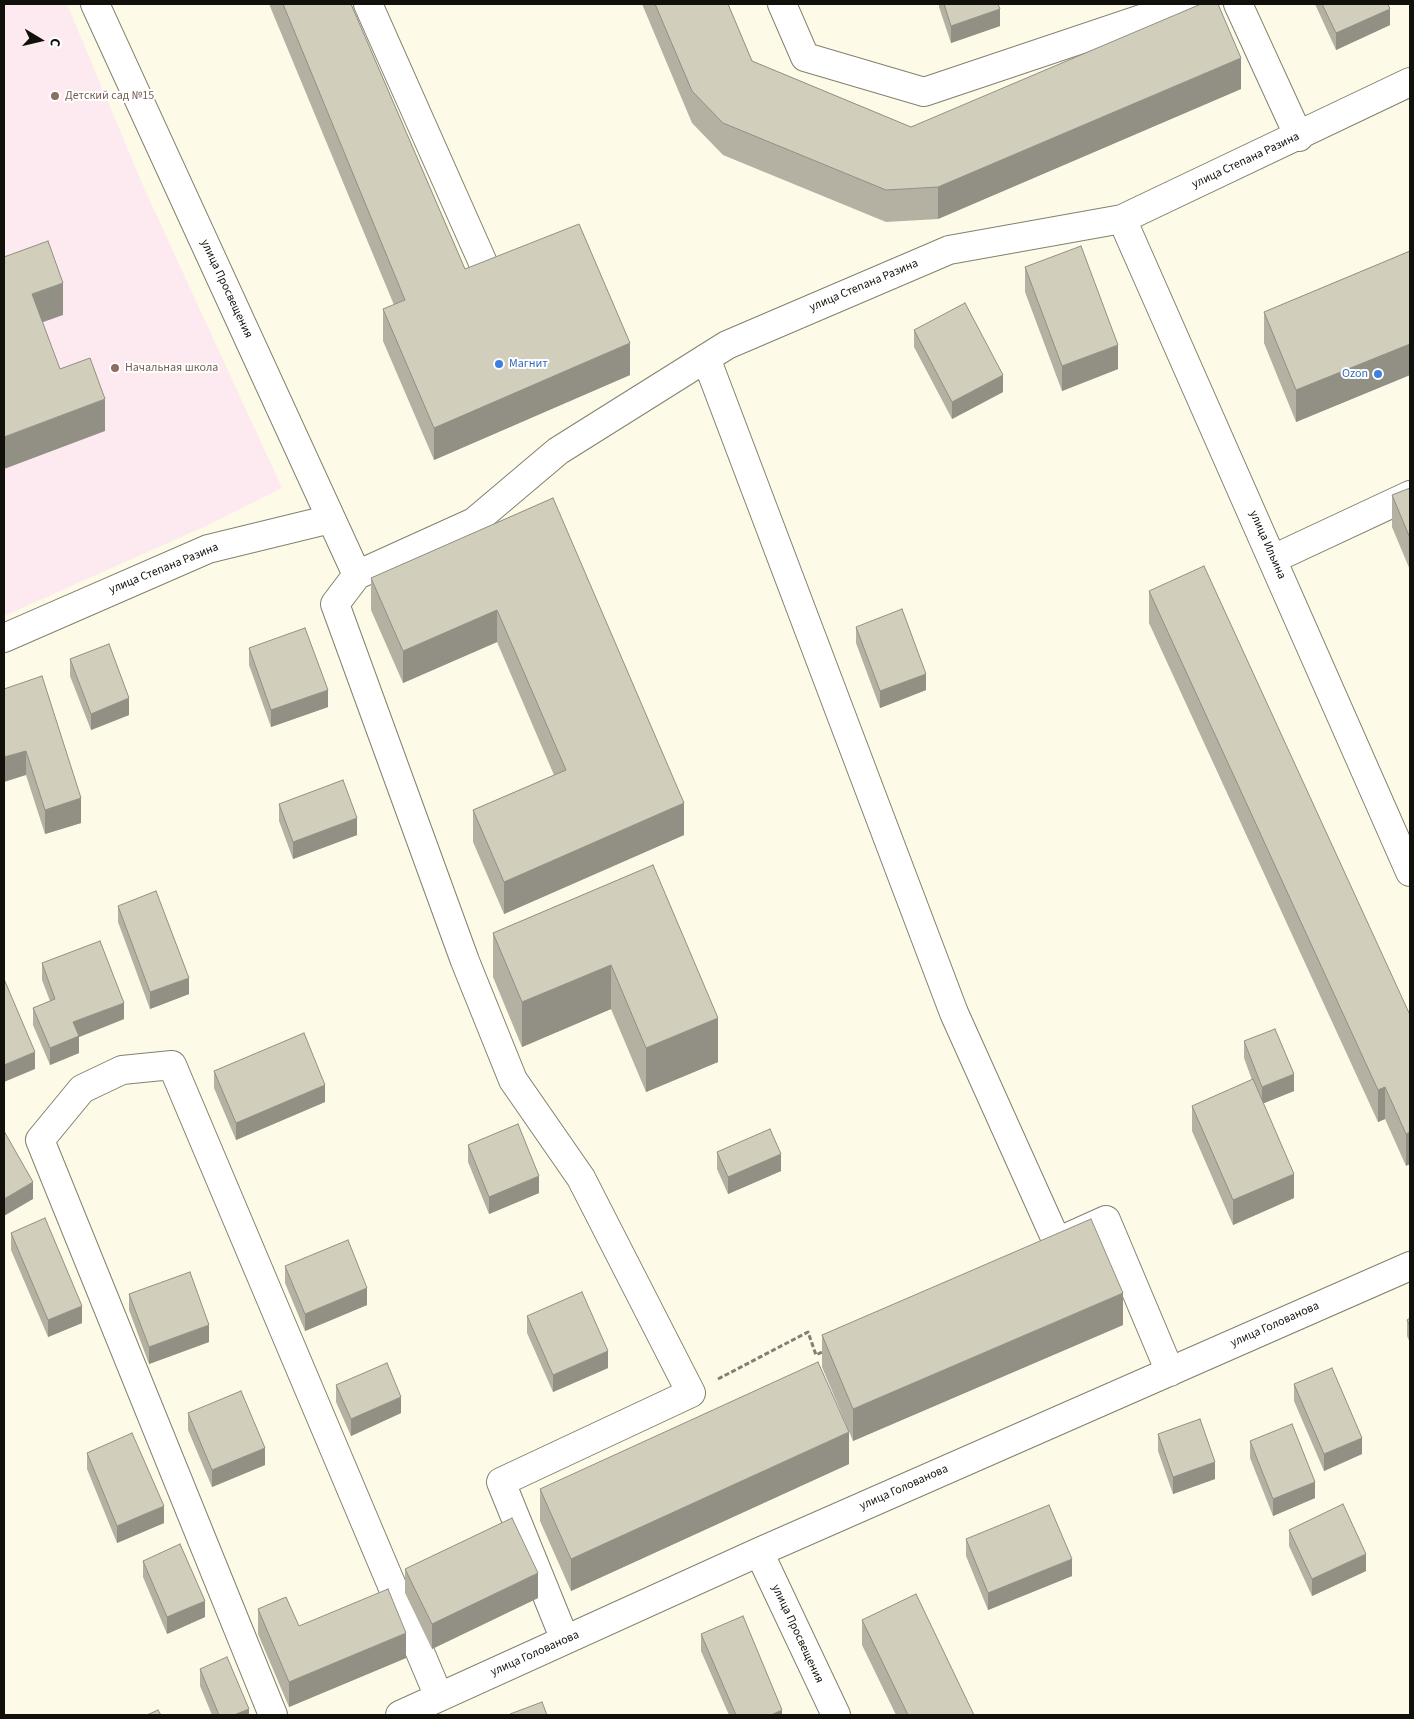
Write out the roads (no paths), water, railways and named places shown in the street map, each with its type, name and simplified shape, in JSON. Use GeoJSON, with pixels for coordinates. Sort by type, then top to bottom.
{"type":"FeatureCollection","features":[{"type":"Feature","properties":{"kind":"street","name":"улица Просвещения"},"geometry":{"type":"LineString","coordinates":[[95,4],[357,575]]}},
{"type":"Feature","properties":{"kind":"street"},"geometry":{"type":"LineString","coordinates":[[368,4],[488,274]]}},
{"type":"Feature","properties":{"kind":"street"},"geometry":{"type":"LineString","coordinates":[[782,4],[805,57],[924,92],[1186,4]]}},
{"type":"Feature","properties":{"kind":"street"},"geometry":{"type":"LineString","coordinates":[[1238,4],[1299,137]]}},
{"type":"Feature","properties":{"kind":"street","name":"улица Степана Разина"},"geometry":{"type":"LineString","coordinates":[[357,575],[474,522],[558,451],[727,344],[948,250],[1122,219],[1299,137],[1410,82]]}},
{"type":"Feature","properties":{"kind":"street","name":"улица Ильина"},"geometry":{"type":"LineString","coordinates":[[1122,219],[1410,872]]}},
{"type":"Feature","properties":{"kind":"street"},"geometry":{"type":"LineString","coordinates":[[706,358],[954,1013],[1057,1242],[1106,1220],[1170,1372]]}},
{"type":"Feature","properties":{"kind":"street"},"geometry":{"type":"LineString","coordinates":[[1273,559],[1410,495]]}},
{"type":"Feature","properties":{"kind":"street","name":"улица Степана Разина"},"geometry":{"type":"LineString","coordinates":[[4,638],[208,549],[331,520]]}},
{"type":"Feature","properties":{"kind":"street"},"geometry":{"type":"LineString","coordinates":[[357,575],[334,604],[465,961],[513,1080],[581,1178],[691,1393],[501,1482],[565,1640]]}},
{"type":"Feature","properties":{"kind":"street"},"geometry":{"type":"LineString","coordinates":[[273,1715],[40,1140],[82,1089],[122,1070],[172,1065],[439,1697]]}},
{"type":"Feature","properties":{"kind":"street","name":"улица Голованова"},"geometry":{"type":"LineString","coordinates":[[400,1715],[759,1552],[1410,1266]]}},
{"type":"Feature","properties":{"kind":"street","name":"улица Просвещения"},"geometry":{"type":"LineString","coordinates":[[759,1552],[836,1715]]}},
{"type":"Feature","properties":{"kind":"place","name":"Детский сад №15"},"geometry":{"type":"Point","coordinates":[55,96]}},
{"type":"Feature","properties":{"kind":"place","name":"Магнит"},"geometry":{"type":"Point","coordinates":[499,364]}},
{"type":"Feature","properties":{"kind":"place","name":"Начальная школа"},"geometry":{"type":"Point","coordinates":[115,368]}},
{"type":"Feature","properties":{"kind":"place","name":"Ozon"},"geometry":{"type":"Point","coordinates":[1378,374]}}]}
